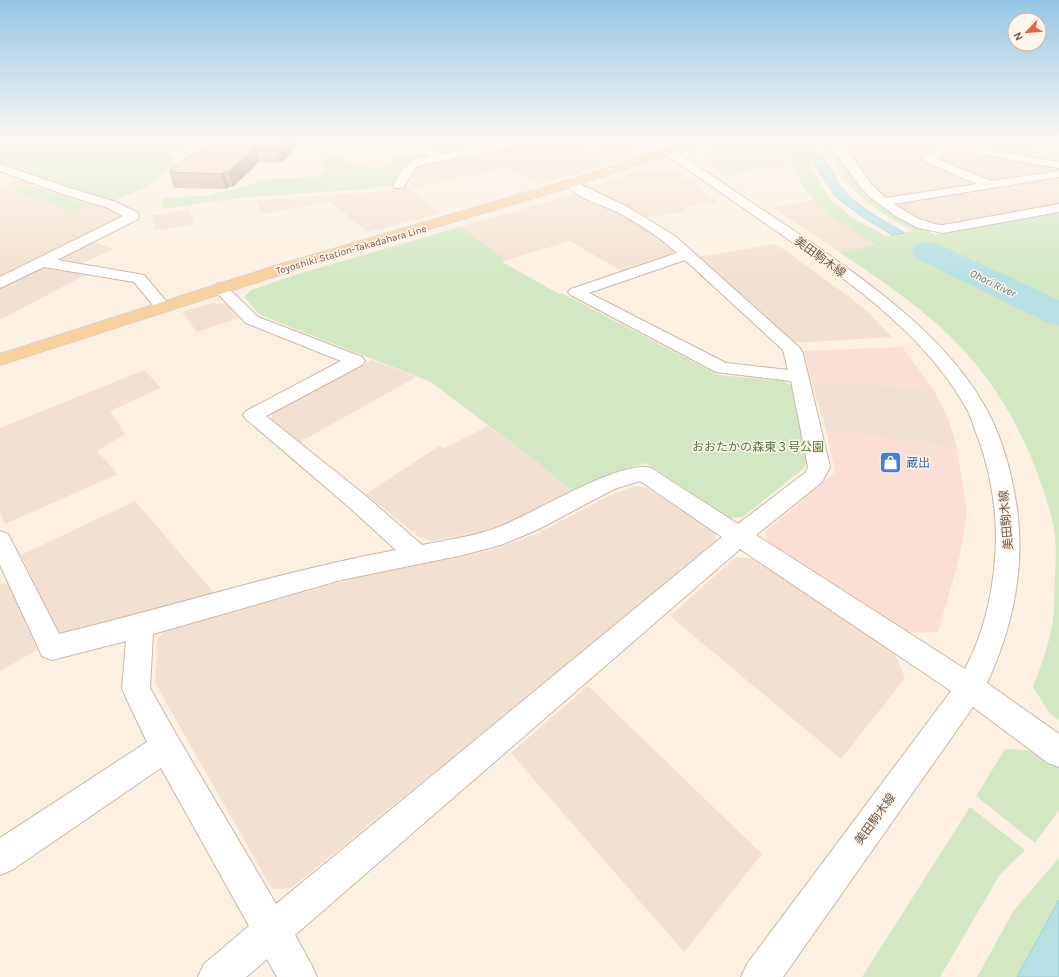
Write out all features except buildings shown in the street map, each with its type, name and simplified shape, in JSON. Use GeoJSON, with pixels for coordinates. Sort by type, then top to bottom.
{"type":"FeatureCollection","features":[{"type":"Feature","properties":{"kind":"main road","name":"Toyoshiki Station-Takadahara Line"},"geometry":{"type":"LineString","coordinates":[[0,360],[163,306],[372,241],[565,186]]}},
{"type":"Feature","properties":{"kind":"street"},"geometry":{"type":"LineString","coordinates":[[0,283],[133,216],[112,205],[66,192],[50,186]]}},
{"type":"Feature","properties":{"kind":"street"},"geometry":{"type":"LineString","coordinates":[[217,977],[739,536],[814,477],[820,468],[794,354],[791,348],[670,239],[623,210],[579,190],[573,186]]}},
{"type":"Feature","properties":{"kind":"street","name":"美田駒木線"},"geometry":{"type":"LineString","coordinates":[[720,186],[822,256],[908,324],[942,362],[977,410],[1001,477],[1007,512],[1009,556],[998,619],[986,654],[970,688],[760,977]]}},
{"type":"Feature","properties":{"kind":"street"},"geometry":{"type":"LineString","coordinates":[[866,186],[884,202],[912,220],[933,229],[943,229],[1059,208]]}},
{"type":"Feature","properties":{"kind":"street"},"geometry":{"type":"LineString","coordinates":[[884,202],[987,186]]}},
{"type":"Feature","properties":{"kind":"street"},"geometry":{"type":"LineString","coordinates":[[686,255],[576,292],[722,368],[798,376]]}},
{"type":"Feature","properties":{"kind":"street"},"geometry":{"type":"LineString","coordinates":[[42,262],[139,278],[163,306]]}},
{"type":"Feature","properties":{"kind":"street"},"geometry":{"type":"LineString","coordinates":[[220,288],[252,320],[356,361],[253,415],[358,502],[416,554]]}},
{"type":"Feature","properties":{"kind":"street"},"geometry":{"type":"LineString","coordinates":[[0,540],[7,572],[52,648],[140,626],[341,570],[416,554],[464,546],[501,536],[531,523],[606,484],[643,472],[970,688],[1049,745]]}},
{"type":"Feature","properties":{"kind":"street"},"geometry":{"type":"LineString","coordinates":[[140,626],[136,689],[166,747],[298,977]]}},
{"type":"Feature","properties":{"kind":"street"},"geometry":{"type":"LineString","coordinates":[[0,858],[166,747]]}},
{"type":"Feature","properties":{"kind":"shaded area"},"geometry":{"type":"Polygon","coordinates":[[[0,186],[29,186],[14,191],[72,211],[90,204],[107,208],[122,215],[119,219],[95,229],[0,279],[0,186]]]}},
{"type":"Feature","properties":{"kind":"shaded area"},"geometry":{"type":"Polygon","coordinates":[[[405,186],[442,213],[368,232],[330,202],[262,214],[256,200],[390,191],[405,186]]]}},
{"type":"Feature","properties":{"kind":"shaded area"},"geometry":{"type":"Polygon","coordinates":[[[595,186],[696,186],[718,202],[683,207],[687,211],[645,218],[592,192],[591,187],[595,186]]]}},
{"type":"Feature","properties":{"kind":"shaded area"},"geometry":{"type":"Polygon","coordinates":[[[872,186],[972,186],[890,199],[881,197],[872,186]]]}},
{"type":"Feature","properties":{"kind":"shaded area"},"geometry":{"type":"Polygon","coordinates":[[[1008,186],[1059,186],[1059,205],[936,226],[928,225],[896,207],[898,204],[1008,186]]]}},
{"type":"Feature","properties":{"kind":"shaded area"},"geometry":{"type":"Polygon","coordinates":[[[571,195],[582,195],[617,211],[662,240],[674,252],[673,255],[623,272],[570,241],[506,260],[460,227],[571,195]]]}},
{"type":"Feature","properties":{"kind":"shaded area"},"geometry":{"type":"Polygon","coordinates":[[[814,200],[837,220],[877,246],[839,252],[772,207],[814,200]]]}},
{"type":"Feature","properties":{"kind":"shaded area"},"geometry":{"type":"Polygon","coordinates":[[[190,209],[194,225],[155,230],[152,215],[190,209]]]}},
{"type":"Feature","properties":{"kind":"shaded area"},"geometry":{"type":"Polygon","coordinates":[[[90,240],[114,249],[80,264],[59,260],[59,257],[90,240]]]}},
{"type":"Feature","properties":{"kind":"shaded area"},"geometry":{"type":"Polygon","coordinates":[[[776,244],[866,310],[892,337],[794,343],[698,257],[776,244]]]}},
{"type":"Feature","properties":{"kind":"shaded area"},"geometry":{"type":"Polygon","coordinates":[[[45,267],[85,275],[0,320],[0,288],[37,268],[45,267]]]}},
{"type":"Feature","properties":{"kind":"shaded area"},"geometry":{"type":"Polygon","coordinates":[[[212,303],[227,304],[238,318],[197,332],[182,312],[212,303]]]}},
{"type":"Feature","properties":{"kind":"shaded area"},"geometry":{"type":"Polygon","coordinates":[[[902,347],[933,389],[811,380],[803,351],[902,347]]]}},
{"type":"Feature","properties":{"kind":"shaded area"},"geometry":{"type":"Polygon","coordinates":[[[372,360],[416,377],[300,442],[271,419],[273,412],[372,360]]]}},
{"type":"Feature","properties":{"kind":"shaded area"},"geometry":{"type":"Polygon","coordinates":[[[144,370],[161,388],[110,411],[125,434],[97,451],[118,474],[5,524],[0,512],[0,428],[144,370]]]}},
{"type":"Feature","properties":{"kind":"shaded area"},"geometry":{"type":"Polygon","coordinates":[[[811,380],[933,389],[948,418],[957,448],[826,430],[811,380]]]}},
{"type":"Feature","properties":{"kind":"shaded area"},"geometry":{"type":"Polygon","coordinates":[[[488,426],[542,466],[572,492],[515,520],[483,531],[432,541],[419,537],[366,494],[439,446],[445,448],[488,426]]]}},
{"type":"Feature","properties":{"kind":"shaded area"},"geometry":{"type":"Polygon","coordinates":[[[826,430],[957,448],[967,514],[959,559],[938,632],[908,633],[768,542],[765,532],[835,472],[826,430]]]}},
{"type":"Feature","properties":{"kind":"shaded area"},"geometry":{"type":"Polygon","coordinates":[[[634,486],[647,488],[715,531],[716,543],[291,888],[272,889],[155,683],[157,640],[166,630],[358,577],[489,551],[534,535],[609,496],[634,486]]]}},
{"type":"Feature","properties":{"kind":"shaded area"},"geometry":{"type":"Polygon","coordinates":[[[135,501],[215,594],[73,635],[57,631],[21,555],[135,501]]]}},
{"type":"Feature","properties":{"kind":"shaded area"},"geometry":{"type":"Polygon","coordinates":[[[736,557],[754,559],[895,654],[905,678],[841,759],[670,616],[736,557]]]}},
{"type":"Feature","properties":{"kind":"shaded area"},"geometry":{"type":"Polygon","coordinates":[[[0,584],[11,584],[37,650],[0,671],[0,584]]]}},
{"type":"Feature","properties":{"kind":"shaded area"},"geometry":{"type":"Polygon","coordinates":[[[588,686],[762,854],[684,952],[511,753],[588,686]]]}},
{"type":"Feature","properties":{"kind":"green space"},"geometry":{"type":"Polygon","coordinates":[[[32,186],[70,199],[90,204],[72,211],[13,191],[32,186]]]}},
{"type":"Feature","properties":{"kind":"green space"},"geometry":{"type":"Polygon","coordinates":[[[58,186],[150,186],[113,201],[85,195],[58,186]]]}},
{"type":"Feature","properties":{"kind":"green space"},"geometry":{"type":"Polygon","coordinates":[[[247,186],[393,186],[356,190],[238,198],[163,209],[163,199],[167,197],[209,196],[211,194],[247,186]]]}},
{"type":"Feature","properties":{"kind":"green space"},"geometry":{"type":"Polygon","coordinates":[[[803,186],[822,186],[831,200],[853,218],[886,236],[913,231],[881,212],[866,201],[850,186],[859,186],[869,196],[889,211],[935,235],[1059,212],[1059,720],[1050,714],[1033,687],[1052,629],[1056,543],[1052,520],[1044,492],[1018,428],[981,370],[950,336],[910,302],[839,252],[876,245],[831,216],[815,201],[803,186]]]}},
{"type":"Feature","properties":{"kind":"green space","name":"おおたかの森東３号公園"},"geometry":{"type":"Polygon","coordinates":[[[460,227],[506,260],[502,262],[559,294],[562,293],[718,375],[784,381],[792,386],[808,461],[803,469],[743,517],[730,518],[646,463],[597,479],[572,492],[542,466],[431,382],[260,315],[244,297],[251,290],[301,273],[460,227]]]}},
{"type":"Feature","properties":{"kind":"green space"},"geometry":{"type":"Polygon","coordinates":[[[1005,749],[1036,751],[1059,767],[1059,810],[1035,843],[976,796],[1005,749]]]}},
{"type":"Feature","properties":{"kind":"green space"},"geometry":{"type":"Polygon","coordinates":[[[970,807],[1025,850],[999,876],[940,977],[862,977],[970,807]]]}},
{"type":"Feature","properties":{"kind":"green space"},"geometry":{"type":"Polygon","coordinates":[[[1059,858],[1059,900],[1017,977],[977,977],[1014,910],[1059,858]]]}},
{"type":"Feature","properties":{"kind":"water"},"geometry":{"type":"Polygon","coordinates":[[[828,186],[841,186],[850,197],[869,212],[905,233],[892,235],[860,215],[835,196],[828,186]]]}},
{"type":"Feature","properties":{"kind":"water"},"geometry":{"type":"Polygon","coordinates":[[[932,249],[950,254],[921,260],[917,252],[932,249]]]}},
{"type":"Feature","properties":{"kind":"water"},"geometry":{"type":"Polygon","coordinates":[[[1059,900],[1059,977],[1017,977],[1059,900]]]}},
{"type":"Feature","properties":{"kind":"waterway","name":"Ohori River"},"geometry":{"type":"LineString","coordinates":[[927,251],[1059,314]]}},
{"type":"Feature","properties":{"kind":"place","name":"蔵出"},"geometry":{"type":"Point","coordinates":[890,463]}}]}
